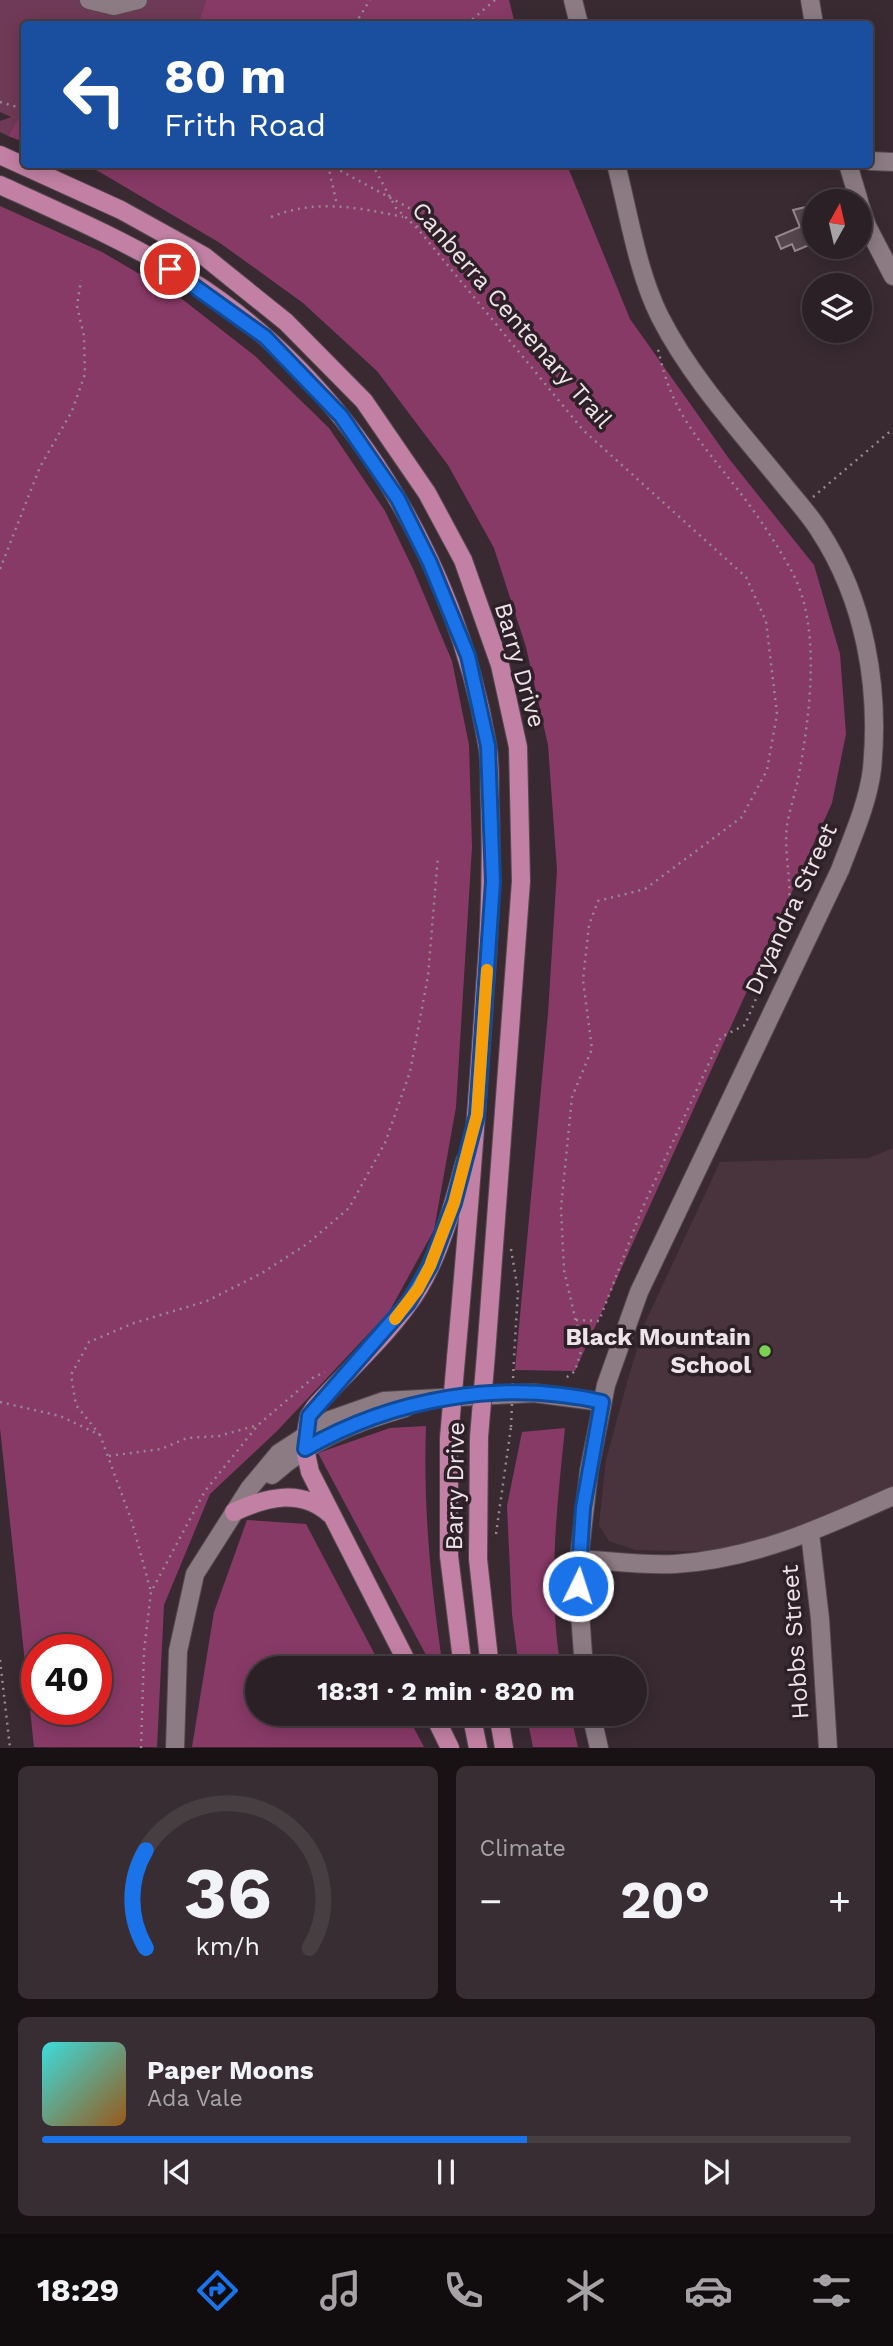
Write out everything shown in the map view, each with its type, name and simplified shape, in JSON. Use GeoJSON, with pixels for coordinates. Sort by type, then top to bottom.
{"type":"FeatureCollection","features":[{"type":"Feature","properties":{"kind":"main road","name":"Barry Drive"},"geometry":{"type":"LineString","coordinates":[[0,155],[21,164]]}},
{"type":"Feature","properties":{"kind":"main road","name":"Barry Drive"},"geometry":{"type":"LineString","coordinates":[[29,168],[121,209],[205,256],[286,321],[364,401],[427,493],[463,560],[500,665],[518,747],[521,881],[480,1437],[478,1559],[489,1656]]}},
{"type":"Feature","properties":{"kind":"main road","name":"Barry Drive"},"geometry":{"type":"LineString","coordinates":[[0,185],[109,234],[190,281],[265,337],[341,416],[398,499],[430,563],[468,656],[488,746],[493,882],[477,1115],[449,1438],[449,1556],[462,1656]]}},
{"type":"Feature","properties":{"kind":"main road"},"geometry":{"type":"LineString","coordinates":[[404,1656],[310,1472],[305,1441],[309,1416],[315,1407],[392,1323],[418,1289],[447,1223],[477,1115]]}},
{"type":"Feature","properties":{"kind":"main road"},"geometry":{"type":"LineString","coordinates":[[234,1512],[263,1500],[287,1496],[316,1504],[333,1517]]}},
{"type":"Feature","properties":{"kind":"main road"},"geometry":{"type":"LineString","coordinates":[[439,1726],[450,1748]]}},
{"type":"Feature","properties":{"kind":"main road"},"geometry":{"type":"LineString","coordinates":[[474,1726],[478,1748]]}},
{"type":"Feature","properties":{"kind":"main road"},"geometry":{"type":"LineString","coordinates":[[500,1726],[504,1748]]}},
{"type":"Feature","properties":{"kind":"street"},"geometry":{"type":"LineString","coordinates":[[89,0],[114,6],[138,0]]}},
{"type":"Feature","properties":{"kind":"street"},"geometry":{"type":"LineString","coordinates":[[573,0],[578,21]]}},
{"type":"Feature","properties":{"kind":"street"},"geometry":{"type":"LineString","coordinates":[[810,0],[814,21]]}},
{"type":"Feature","properties":{"kind":"street"},"geometry":{"type":"LineString","coordinates":[[873,161],[893,162]]}},
{"type":"Feature","properties":{"kind":"street","name":"Dryandra Street"},"geometry":{"type":"LineString","coordinates":[[583,1656],[578,1586],[579,1559],[589,1471],[602,1402],[639,1292],[840,870],[857,826],[872,771],[872,679],[863,634],[847,581],[820,530],[702,384],[660,318],[645,276],[617,168]]}},
{"type":"Feature","properties":{"kind":"street"},"geometry":{"type":"LineString","coordinates":[[849,168],[855,189]]}},
{"type":"Feature","properties":{"kind":"street"},"geometry":{"type":"LineString","coordinates":[[872,236],[893,276]]}},
{"type":"Feature","properties":{"kind":"street"},"geometry":{"type":"LineString","coordinates":[[175,1748],[178,1651],[195,1574],[234,1512],[305,1441],[435,1399],[534,1393],[602,1402]]}},
{"type":"Feature","properties":{"kind":"street"},"geometry":{"type":"LineString","coordinates":[[579,1559],[673,1564],[724,1559],[810,1533],[893,1496]]}},
{"type":"Feature","properties":{"kind":"street","name":"Hobbs Street"},"geometry":{"type":"LineString","coordinates":[[810,1533],[820,1619],[828,1748]]}},
{"type":"Feature","properties":{"kind":"street"},"geometry":{"type":"LineString","coordinates":[[594,1726],[599,1748]]}},
{"type":"Feature","properties":{"kind":"path"},"geometry":{"type":"LineString","coordinates":[[357,21],[369,0]]}},
{"type":"Feature","properties":{"kind":"path"},"geometry":{"type":"LineString","coordinates":[[470,21],[495,0]]}},
{"type":"Feature","properties":{"kind":"path"},"geometry":{"type":"LineString","coordinates":[[0,102],[21,107]]}},
{"type":"Feature","properties":{"kind":"path"},"geometry":{"type":"LineString","coordinates":[[329,168],[337,205]]}},
{"type":"Feature","properties":{"kind":"path"},"geometry":{"type":"LineString","coordinates":[[334,168],[411,209],[418,229]]}},
{"type":"Feature","properties":{"kind":"path","name":"Canberra Centenary Trail"},"geometry":{"type":"LineString","coordinates":[[374,168],[403,217],[418,229],[583,430],[746,577],[766,621],[777,714],[767,770],[743,817],[645,889],[598,901],[589,925],[583,980],[592,1049],[572,1097],[561,1208],[564,1270],[583,1348],[575,1371],[559,1382],[555,1381]]}},
{"type":"Feature","properties":{"kind":"path"},"geometry":{"type":"LineString","coordinates":[[271,217],[288,210],[337,205],[403,217]]}},
{"type":"Feature","properties":{"kind":"path"},"geometry":{"type":"LineString","coordinates":[[0,569],[40,467],[72,411],[85,374],[85,336],[77,306],[81,280]]}},
{"type":"Feature","properties":{"kind":"path"},"geometry":{"type":"LineString","coordinates":[[576,1320],[599,1321],[642,1209],[721,1037],[746,1025],[787,919],[790,881],[785,852],[809,696],[810,626],[792,572],[740,492],[694,437],[666,383],[657,344]]}},
{"type":"Feature","properties":{"kind":"path"},"geometry":{"type":"LineString","coordinates":[[811,499],[893,429]]}},
{"type":"Feature","properties":{"kind":"path"},"geometry":{"type":"LineString","coordinates":[[151,1592],[132,1522],[108,1456],[100,1435],[76,1405],[71,1376],[89,1342],[134,1323],[207,1301],[251,1279],[307,1244],[349,1208],[385,1143],[410,1072],[428,976],[438,856]]}},
{"type":"Feature","properties":{"kind":"path"},"geometry":{"type":"LineString","coordinates":[[495,1539],[511,1427],[519,1291],[510,1240]]}},
{"type":"Feature","properties":{"kind":"path"},"geometry":{"type":"LineString","coordinates":[[506,1382],[518,1381]]}},
{"type":"Feature","properties":{"kind":"path"},"geometry":{"type":"LineString","coordinates":[[0,1402],[60,1416],[100,1435]]}},
{"type":"Feature","properties":{"kind":"path"},"geometry":{"type":"LineString","coordinates":[[108,1456],[161,1449],[187,1438],[219,1436],[258,1425]]}},
{"type":"Feature","properties":{"kind":"path"},"geometry":{"type":"LineString","coordinates":[[0,1660],[10,1748]]}},
{"type":"Feature","properties":{"kind":"shaded area"},"geometry":{"type":"Polygon","coordinates":[[[0,0],[206,0],[199,21],[21,21],[21,118],[18,118],[8,136],[0,132],[0,121],[11,117],[0,112],[0,0]]]}},
{"type":"Feature","properties":{"kind":"shaded area"},"geometry":{"type":"Polygon","coordinates":[[[206,0],[509,0],[514,21],[199,21],[206,0]]]}},
{"type":"Feature","properties":{"kind":"shaded area"},"geometry":{"type":"Polygon","coordinates":[[[18,118],[21,118],[21,141],[8,136],[18,118]]]}},
{"type":"Feature","properties":{"kind":"shaded area"},"geometry":{"type":"Polygon","coordinates":[[[90,168],[568,168],[630,319],[730,460],[814,565],[840,654],[846,734],[832,803],[575,1371],[515,1370],[548,1014],[557,870],[548,745],[526,647],[494,548],[448,465],[377,371],[303,303],[220,243],[90,168]]]}},
{"type":"Feature","properties":{"kind":"shaded area"},"geometry":{"type":"Polygon","coordinates":[[[0,206],[102,252],[182,299],[255,356],[329,428],[385,511],[452,661],[469,745],[472,847],[456,1107],[434,1230],[389,1312],[277,1431],[210,1494],[164,1605],[157,1747],[34,1747],[32,1725],[112,1725],[112,1634],[22,1634],[0,1428],[0,206]]]}},
{"type":"Feature","properties":{"kind":"shaded area","name":"Black Mountain School"},"geometry":{"type":"Polygon","coordinates":[[[893,1148],[893,1490],[832,1516],[725,1552],[636,1550],[609,1541],[599,1525],[606,1460],[628,1379],[645,1323],[720,1162],[869,1158],[893,1148]]]}},
{"type":"Feature","properties":{"kind":"shaded area"},"geometry":{"type":"Polygon","coordinates":[[[426,1426],[429,1547],[441,1656],[427,1656],[318,1453],[390,1428],[426,1426]]]}},
{"type":"Feature","properties":{"kind":"shaded area"},"geometry":{"type":"Polygon","coordinates":[[[565,1428],[554,1578],[559,1656],[517,1656],[512,1614],[507,1506],[522,1432],[565,1428]]]}},
{"type":"Feature","properties":{"kind":"shaded area"},"geometry":{"type":"Polygon","coordinates":[[[247,1520],[306,1524],[376,1656],[245,1656],[245,1726],[413,1726],[424,1747],[192,1747],[214,1612],[247,1520]]]}},
{"type":"Feature","properties":{"kind":"shaded area"},"geometry":{"type":"Polygon","coordinates":[[[529,1726],[573,1726],[578,1747],[533,1747],[529,1726]]]}},
{"type":"Feature","properties":{"kind":"building"},"geometry":{"type":"Polygon","coordinates":[[[802,208],[802,248],[795,251],[792,244],[781,249],[776,237],[800,227],[793,210],[802,208]]]}},
{"type":"Feature","properties":{"kind":"slow traffic"},"geometry":{"type":"LineString","coordinates":[[395,1319],[418,1289],[430,1266],[454,1203],[477,1115],[487,970]]}},
{"type":"Feature","properties":{"kind":"place","name":"Black Mountain School"},"geometry":{"type":"Point","coordinates":[765,1351]}},
{"type":"Feature","properties":{"kind":"route"},"geometry":{"type":"LineString","coordinates":[[170,269],[265,337],[341,416],[398,499],[430,563],[468,656],[488,746],[493,882],[477,1115],[454,1203],[430,1266],[418,1289],[392,1323],[315,1407],[309,1416],[305,1449],[353,1424],[435,1399],[534,1393],[602,1402],[583,1508],[578,1586]]}}]}
